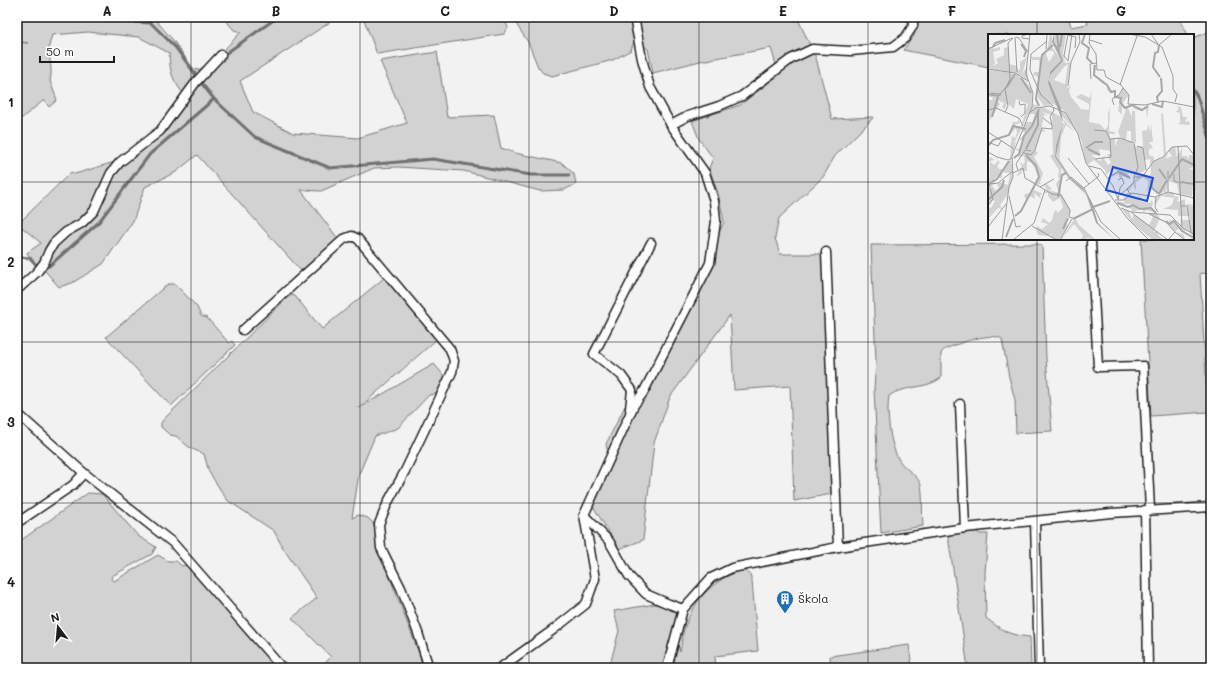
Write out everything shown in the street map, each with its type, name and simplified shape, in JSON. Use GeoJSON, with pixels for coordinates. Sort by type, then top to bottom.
{"type":"FeatureCollection","features":[{"type":"Feature","properties":{"kind":"street"},"geometry":{"type":"LineString","coordinates":[[500,668],[586,604],[595,579],[584,515],[634,405],[643,393],[710,264],[716,221],[714,201],[705,173],[671,125],[650,87],[640,52],[634,17]]}},
{"type":"Feature","properties":{"kind":"street"},"geometry":{"type":"LineString","coordinates":[[671,125],[688,116],[719,106],[742,96],[791,59],[812,49],[851,51],[893,47],[905,38],[913,26],[914,17]]}},
{"type":"Feature","properties":{"kind":"street"},"geometry":{"type":"LineString","coordinates":[[17,290],[37,272],[44,263],[54,243],[66,232],[82,223],[94,211],[111,173],[120,162],[160,131],[199,79],[221,55]]}},
{"type":"Feature","properties":{"kind":"street"},"geometry":{"type":"LineString","coordinates":[[243,330],[344,239],[352,236],[358,239],[450,349],[454,361],[452,372],[405,471],[388,502],[380,524],[381,548],[402,588],[430,668]]}},
{"type":"Feature","properties":{"kind":"street"},"geometry":{"type":"LineString","coordinates":[[630,414],[632,390],[621,375],[594,354],[650,243]]}},
{"type":"Feature","properties":{"kind":"street"},"geometry":{"type":"LineString","coordinates":[[1091,243],[1098,367],[1143,366],[1148,510],[1148,668]]}},
{"type":"Feature","properties":{"kind":"street"},"geometry":{"type":"LineString","coordinates":[[826,252],[838,547]]}},
{"type":"Feature","properties":{"kind":"street"},"geometry":{"type":"LineString","coordinates":[[960,404],[965,528]]}},
{"type":"Feature","properties":{"kind":"street"},"geometry":{"type":"LineString","coordinates":[[17,413],[84,473],[173,543],[282,668]]}},
{"type":"Feature","properties":{"kind":"street"},"geometry":{"type":"LineString","coordinates":[[17,523],[73,485],[84,473]]}},
{"type":"Feature","properties":{"kind":"street"},"geometry":{"type":"LineString","coordinates":[[666,668],[683,608],[711,578],[732,568],[838,547],[965,528],[1111,513],[1211,507]]}},
{"type":"Feature","properties":{"kind":"street"},"geometry":{"type":"LineString","coordinates":[[584,515],[609,541],[629,576],[646,594],[669,604],[683,608]]}},
{"type":"Feature","properties":{"kind":"street"},"geometry":{"type":"LineString","coordinates":[[1035,522],[1039,668]]}},
{"type":"Feature","properties":{"kind":"shaded area"},"geometry":{"type":"Polygon","coordinates":[[[17,17],[153,17],[172,39],[193,68],[199,70],[220,54],[241,32],[234,30],[223,17],[338,17],[240,81],[253,112],[293,133],[358,138],[407,123],[380,61],[437,52],[447,117],[494,115],[501,148],[515,153],[562,163],[574,174],[576,184],[564,190],[540,191],[464,171],[398,167],[374,168],[321,191],[301,190],[339,240],[302,272],[197,155],[176,172],[145,187],[133,221],[103,264],[72,283],[59,287],[47,273],[30,258],[27,253],[41,243],[18,224],[71,172],[75,174],[134,156],[162,132],[185,96],[172,76],[169,53],[139,37],[88,32],[52,35],[49,48],[51,69],[50,81],[57,100],[49,107],[44,100],[17,122],[17,42],[28,43],[17,41],[17,17]]]}},
{"type":"Feature","properties":{"kind":"shaded area"},"geometry":{"type":"Polygon","coordinates":[[[363,17],[504,17],[508,28],[504,34],[377,54],[363,17]]]}},
{"type":"Feature","properties":{"kind":"shaded area"},"geometry":{"type":"Polygon","coordinates":[[[514,17],[797,17],[816,58],[832,119],[874,117],[835,156],[823,177],[779,218],[775,238],[780,254],[821,254],[824,258],[832,494],[794,501],[790,386],[734,390],[730,315],[670,397],[654,443],[643,540],[619,549],[591,503],[609,458],[606,444],[625,406],[645,396],[724,222],[718,193],[709,168],[713,158],[699,139],[692,121],[740,105],[779,75],[771,48],[700,61],[653,73],[648,49],[635,39],[631,50],[613,60],[552,76],[543,73],[538,67],[528,42],[518,27],[514,17]]]}},
{"type":"Feature","properties":{"kind":"shaded area"},"geometry":{"type":"Polygon","coordinates":[[[918,17],[1068,17],[1071,27],[1088,24],[1086,17],[1179,17],[1188,34],[988,34],[988,67],[903,50],[914,36],[918,17]]]}},
{"type":"Feature","properties":{"kind":"shaded area"},"geometry":{"type":"Polygon","coordinates":[[[1211,31],[1211,274],[1200,273],[1208,412],[1151,416],[1141,240],[1194,240],[1194,38],[1211,31]]]}},
{"type":"Feature","properties":{"kind":"shaded area"},"geometry":{"type":"Polygon","coordinates":[[[1038,244],[1042,246],[1046,358],[1052,431],[1016,433],[1015,400],[1002,339],[990,336],[982,337],[945,349],[941,353],[941,378],[935,382],[901,390],[889,396],[888,420],[893,446],[901,463],[917,478],[921,485],[923,526],[881,533],[874,389],[876,361],[871,245],[1038,244]]]}},
{"type":"Feature","properties":{"kind":"shaded area"},"geometry":{"type":"Polygon","coordinates":[[[384,278],[437,339],[359,408],[434,364],[446,378],[438,393],[429,395],[398,428],[375,436],[359,474],[352,518],[358,515],[368,518],[373,523],[382,557],[420,656],[423,668],[320,668],[331,657],[292,618],[317,598],[283,548],[274,531],[227,500],[209,472],[204,454],[190,448],[176,436],[170,435],[161,427],[161,423],[287,298],[292,295],[295,296],[322,329],[384,278]]]}},
{"type":"Feature","properties":{"kind":"shaded area"},"geometry":{"type":"Polygon","coordinates":[[[168,284],[174,284],[178,287],[197,307],[201,316],[207,318],[229,343],[232,341],[235,345],[171,406],[106,337],[168,284]]]}},
{"type":"Feature","properties":{"kind":"shaded area"},"geometry":{"type":"Polygon","coordinates":[[[88,493],[102,494],[138,536],[156,547],[152,554],[112,576],[111,579],[114,581],[158,555],[168,561],[176,561],[182,566],[187,565],[277,668],[29,668],[17,659],[17,550],[21,549],[20,541],[88,493]]]}},
{"type":"Feature","properties":{"kind":"shaded area"},"geometry":{"type":"Polygon","coordinates":[[[976,531],[980,534],[988,534],[985,573],[986,618],[1006,632],[1030,637],[1031,668],[968,668],[948,536],[951,534],[976,531]]]}},
{"type":"Feature","properties":{"kind":"shaded area"},"geometry":{"type":"Polygon","coordinates":[[[743,570],[750,574],[752,581],[758,651],[715,656],[716,668],[609,668],[619,631],[614,611],[655,604],[678,611],[675,629],[680,652],[685,627],[690,615],[701,598],[708,590],[724,578],[743,570]]]}},
{"type":"Feature","properties":{"kind":"shaded area"},"geometry":{"type":"Polygon","coordinates":[[[909,645],[912,668],[831,668],[830,656],[909,645]]]}},
{"type":"Feature","properties":{"kind":"waterway"},"geometry":{"type":"LineString","coordinates":[[85,17],[103,20],[151,23],[176,48],[199,79]]}},
{"type":"Feature","properties":{"kind":"waterway"},"geometry":{"type":"LineString","coordinates":[[147,17],[151,23]]}},
{"type":"Feature","properties":{"kind":"waterway"},"geometry":{"type":"LineString","coordinates":[[222,56],[278,17]]}},
{"type":"Feature","properties":{"kind":"waterway"},"geometry":{"type":"LineString","coordinates":[[17,257],[30,258],[39,268],[49,266],[98,223],[150,154],[214,99],[199,80]]}},
{"type":"Feature","properties":{"kind":"waterway"},"geometry":{"type":"LineString","coordinates":[[1194,92],[1197,96],[1211,142]]}},
{"type":"Feature","properties":{"kind":"waterway"},"geometry":{"type":"LineString","coordinates":[[214,99],[255,137],[330,168],[433,159],[531,175],[569,175]]}},
{"type":"Feature","properties":{"kind":"place","name":"Škola"},"geometry":{"type":"Point","coordinates":[785,614]}}]}
